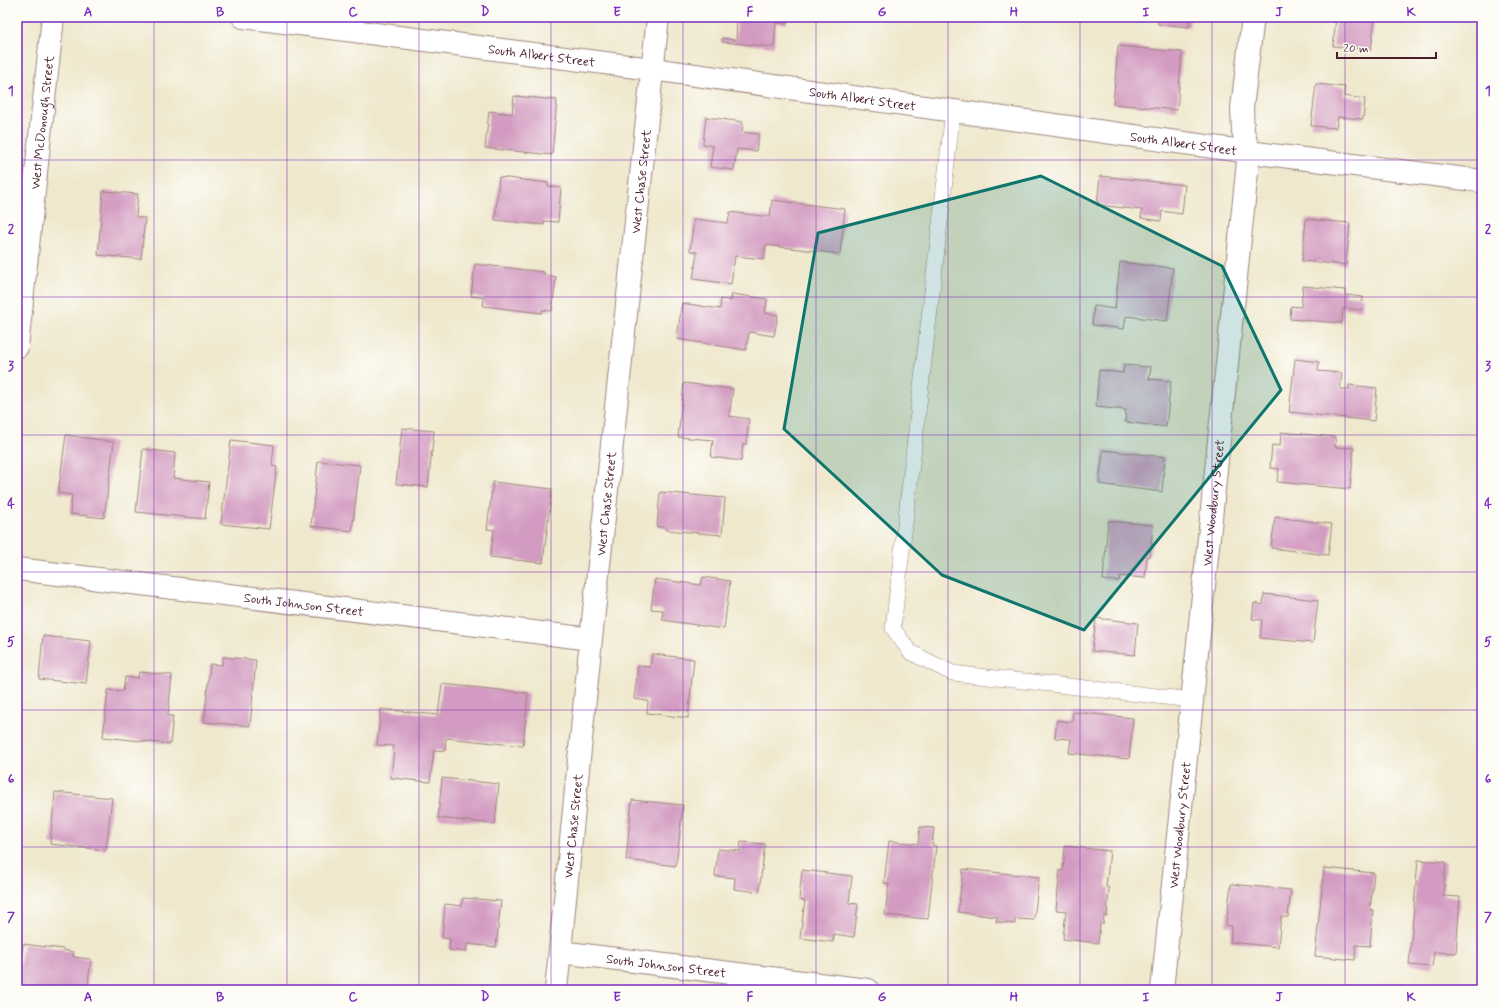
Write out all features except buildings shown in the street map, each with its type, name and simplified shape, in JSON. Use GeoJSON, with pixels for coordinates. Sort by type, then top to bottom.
{"type":"FeatureCollection","features":[{"type":"Feature","properties":{"kind":"street","name":"West McDonough Street"},"geometry":{"type":"LineString","coordinates":[[17,347],[53,17]]}},
{"type":"Feature","properties":{"kind":"street","name":"South Albert Street"},"geometry":{"type":"LineString","coordinates":[[243,17],[652,69],[1249,152],[1482,181]]}},
{"type":"Feature","properties":{"kind":"street","name":"West Chase Street"},"geometry":{"type":"LineString","coordinates":[[556,990],[591,639],[658,17]]}},
{"type":"Feature","properties":{"kind":"street","name":"West Woodbury Street"},"geometry":{"type":"LineString","coordinates":[[1162,990],[1249,152],[1243,131],[1242,108],[1253,17]]}},
{"type":"Feature","properties":{"kind":"street","name":"South Johnson Street"},"geometry":{"type":"LineString","coordinates":[[17,569],[591,639]]}},
{"type":"Feature","properties":{"kind":"street","name":"South Johnson Street"},"geometry":{"type":"LineString","coordinates":[[560,952],[868,990]]}},
{"type":"Feature","properties":{"kind":"lane"},"geometry":{"type":"LineString","coordinates":[[953,111],[893,628],[910,652],[952,673],[1192,700]]}},
{"type":"Feature","properties":{"kind":"highlighted area"},"geometry":{"type":"Polygon","coordinates":[[[1041,176],[1222,266],[1281,390],[1084,630],[942,575],[784,429],[818,233],[1041,176]]]}}]}
